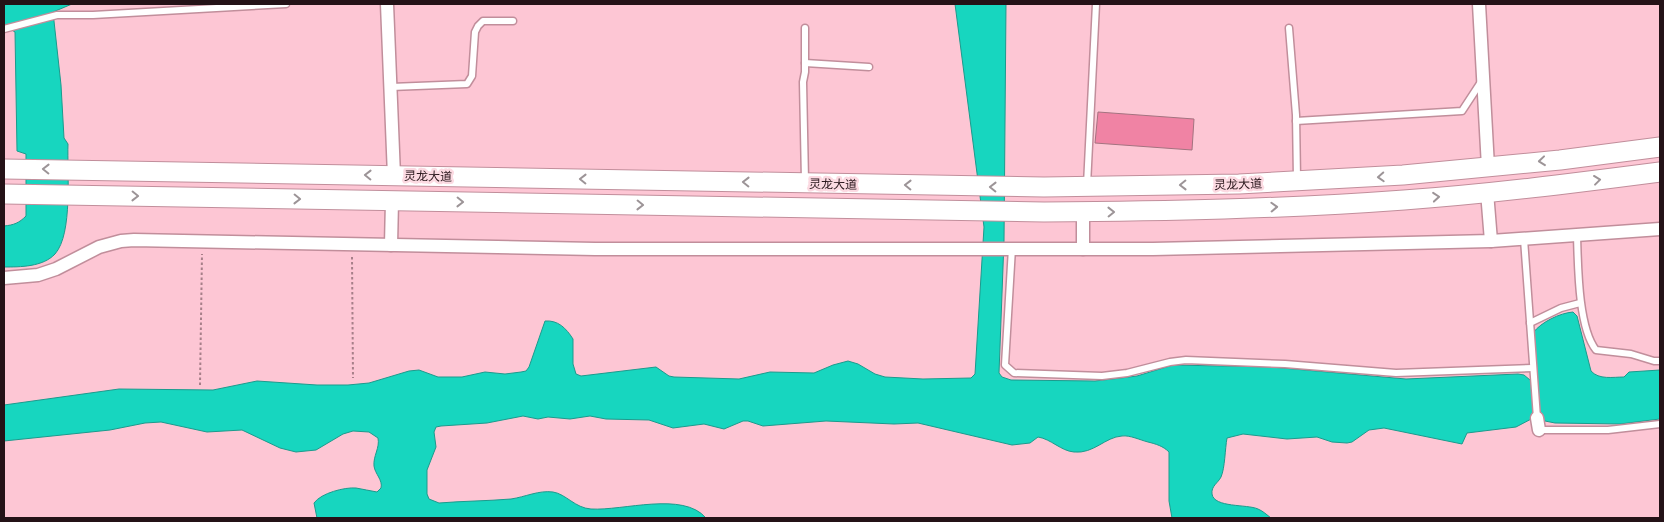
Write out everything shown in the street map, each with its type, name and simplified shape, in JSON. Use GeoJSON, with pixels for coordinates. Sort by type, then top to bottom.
{"type":"FeatureCollection","features":[{"type":"Feature","properties":{"kind":"main road","name":"灵龙大道"},"geometry":{"type":"LineString","coordinates":[[6,169],[1087,187],[1297,181],[1403,175],[1660,147]]}},
{"type":"Feature","properties":{"kind":"main road","name":"灵龙大道"},"geometry":{"type":"LineString","coordinates":[[7,194],[1083,212],[1299,206],[1404,200],[1660,172]]}},
{"type":"Feature","properties":{"kind":"street"},"geometry":{"type":"LineString","coordinates":[[387,4],[394,176]]}},
{"type":"Feature","properties":{"kind":"street"},"geometry":{"type":"LineString","coordinates":[[1479,4],[1488,167]]}},
{"type":"Feature","properties":{"kind":"street"},"geometry":{"type":"LineString","coordinates":[[1487,192],[1491,241]]}},
{"type":"Feature","properties":{"kind":"street"},"geometry":{"type":"LineString","coordinates":[[391,245],[392,200]]}},
{"type":"Feature","properties":{"kind":"street"},"geometry":{"type":"LineString","coordinates":[[1083,212],[1083,249]]}},
{"type":"Feature","properties":{"kind":"street"},"geometry":{"type":"LineString","coordinates":[[4,278],[30,276],[56,270],[99,247],[121,241],[595,249],[1153,249],[1491,241],[1660,229]]}},
{"type":"Feature","properties":{"kind":"lane"},"geometry":{"type":"LineString","coordinates":[[5,30],[57,15],[93,15],[286,4]]}},
{"type":"Feature","properties":{"kind":"lane"},"geometry":{"type":"LineString","coordinates":[[1087,187],[1096,4]]}},
{"type":"Feature","properties":{"kind":"lane"},"geometry":{"type":"LineString","coordinates":[[391,87],[467,84],[472,76],[475,32],[478,26],[483,21],[513,21]]}},
{"type":"Feature","properties":{"kind":"lane"},"geometry":{"type":"LineString","coordinates":[[805,28],[803,82],[805,183]]}},
{"type":"Feature","properties":{"kind":"lane"},"geometry":{"type":"LineString","coordinates":[[1289,28],[1296,121],[1297,181]]}},
{"type":"Feature","properties":{"kind":"lane"},"geometry":{"type":"LineString","coordinates":[[805,63],[869,67]]}},
{"type":"Feature","properties":{"kind":"lane"},"geometry":{"type":"LineString","coordinates":[[1296,121],[1462,111],[1483,79]]}},
{"type":"Feature","properties":{"kind":"lane"},"geometry":{"type":"LineString","coordinates":[[1577,236],[1580,303],[1591,343],[1596,350],[1631,354],[1660,361]]}},
{"type":"Feature","properties":{"kind":"lane"},"geometry":{"type":"LineString","coordinates":[[1524,239],[1538,424],[1608,430],[1660,424]]}},
{"type":"Feature","properties":{"kind":"lane"},"geometry":{"type":"LineString","coordinates":[[1009,248],[1005,365],[1014,373],[1102,376],[1128,373],[1170,362],[1186,360],[1285,364],[1396,373],[1533,368]]}},
{"type":"Feature","properties":{"kind":"lane"},"geometry":{"type":"LineString","coordinates":[[1530,323],[1561,308],[1580,303]]}},
{"type":"Feature","properties":{"kind":"path"},"geometry":{"type":"LineString","coordinates":[[200,385],[202,241]]}},
{"type":"Feature","properties":{"kind":"path"},"geometry":{"type":"LineString","coordinates":[[352,244],[353,378]]}},
{"type":"Feature","properties":{"kind":"shaded area"},"geometry":{"type":"Polygon","coordinates":[[[4,4],[72,4],[53,12],[61,85],[64,138],[68,144],[67,218],[61,245],[55,254],[44,262],[17,267],[4,267],[4,226],[16,223],[26,216],[26,154],[17,151],[15,32],[4,25],[4,4]]]}},
{"type":"Feature","properties":{"kind":"shaded area"},"geometry":{"type":"Polygon","coordinates":[[[955,4],[1006,4],[1004,241],[999,373],[1002,377],[1011,380],[1095,381],[1137,376],[1173,365],[1271,367],[1406,379],[1518,374],[1524,375],[1530,380],[1536,379],[1533,333],[1551,319],[1573,312],[1577,316],[1591,371],[1594,374],[1606,377],[1624,377],[1629,372],[1660,370],[1660,419],[1620,424],[1555,423],[1545,421],[1541,417],[1535,417],[1516,427],[1467,433],[1462,444],[1384,428],[1369,430],[1352,442],[1347,443],[1332,442],[1317,437],[1287,439],[1243,434],[1227,438],[1222,473],[1212,491],[1214,498],[1218,502],[1225,504],[1253,507],[1271,518],[1172,518],[1169,501],[1169,452],[1164,448],[1132,437],[1116,437],[1088,450],[1074,452],[1065,450],[1038,437],[1030,443],[1012,445],[918,423],[894,424],[826,421],[763,426],[743,421],[724,429],[704,424],[673,428],[649,420],[606,419],[590,416],[570,419],[548,417],[538,419],[523,416],[487,423],[441,426],[436,427],[434,432],[436,447],[427,470],[427,494],[429,499],[439,503],[511,499],[537,493],[553,492],[585,508],[604,509],[652,504],[683,505],[696,510],[706,518],[317,518],[314,503],[322,496],[351,488],[377,492],[381,488],[381,482],[374,466],[378,438],[369,432],[353,431],[343,434],[316,450],[296,452],[280,448],[242,430],[207,432],[161,422],[110,430],[4,441],[4,405],[119,389],[213,390],[257,381],[348,385],[369,383],[409,371],[419,370],[438,377],[462,377],[485,372],[505,374],[526,371],[545,321],[554,322],[568,331],[573,339],[573,364],[576,374],[581,376],[656,367],[669,376],[674,377],[739,379],[770,372],[814,373],[848,361],[885,377],[923,379],[971,378],[975,374],[984,227],[955,4]]]}},
{"type":"Feature","properties":{"kind":"building"},"geometry":{"type":"Polygon","coordinates":[[[1098,112],[1194,119],[1192,150],[1095,143],[1098,112]]]}}]}
